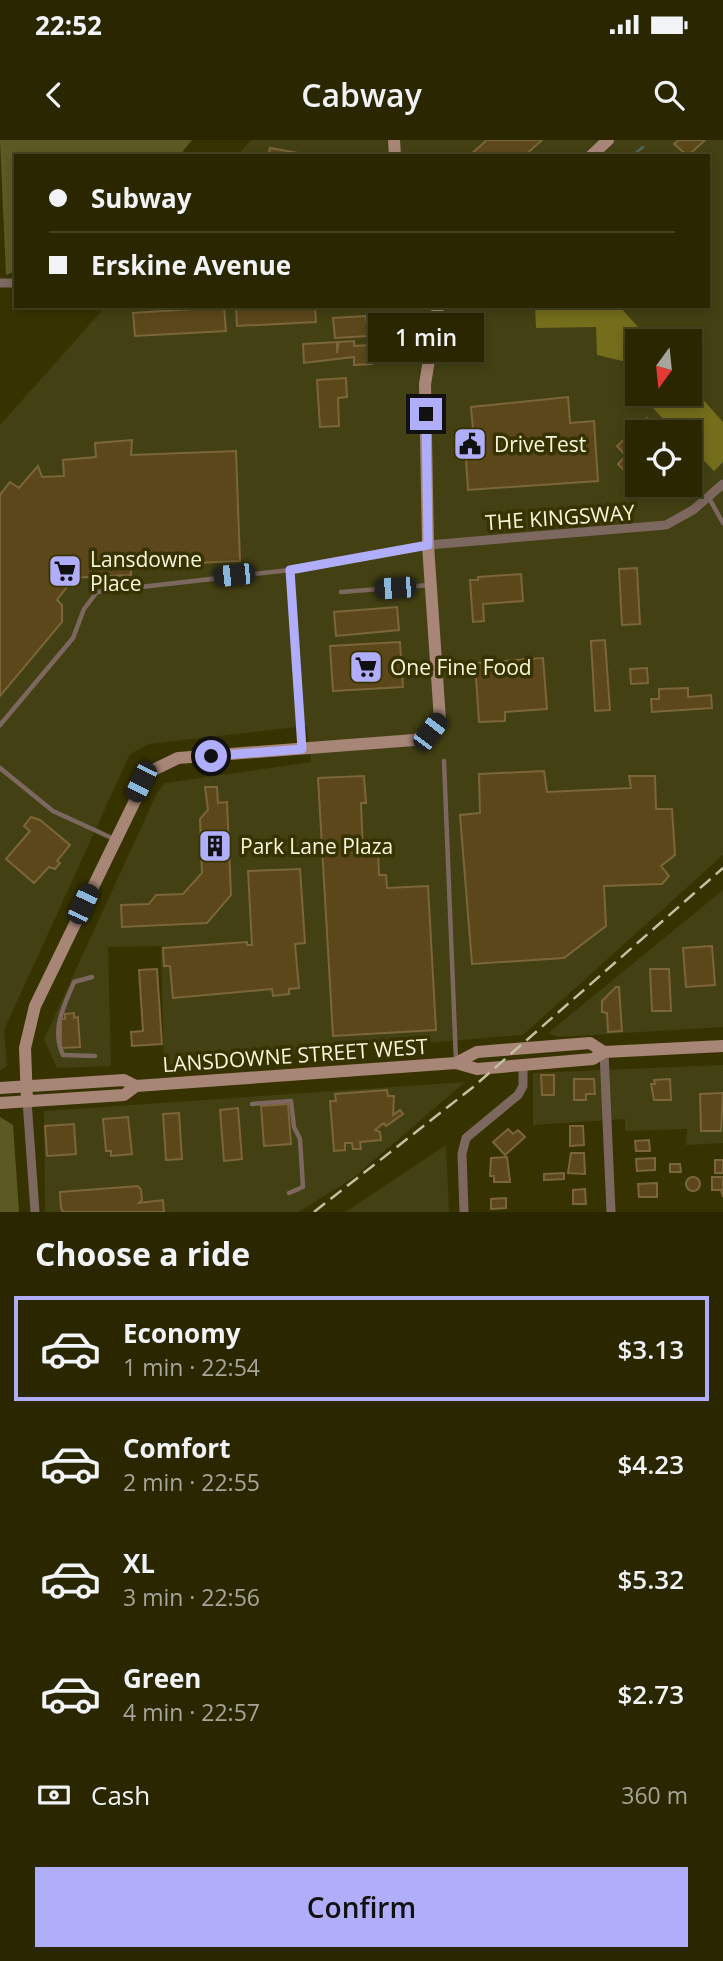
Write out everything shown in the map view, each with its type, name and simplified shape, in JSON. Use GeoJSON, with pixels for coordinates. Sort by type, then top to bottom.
{"type":"FeatureCollection","features":[{"type":"Feature","properties":{"kind":"street"},"geometry":{"type":"LineString","coordinates":[[593,154],[608,140]]}},
{"type":"Feature","properties":{"kind":"street"},"geometry":{"type":"LineString","coordinates":[[35,1212],[25,1048],[35,1006],[141,782],[158,766],[178,758],[414,740],[429,734],[440,720],[428,545],[425,384],[438,313]]}},
{"type":"Feature","properties":{"kind":"street","name":"THE KINGSWAY"},"geometry":{"type":"LineString","coordinates":[[428,545],[666,525],[723,484]]}},
{"type":"Feature","properties":{"kind":"street","name":"LANSDOWNE STREET WEST"},"geometry":{"type":"LineString","coordinates":[[456,1063],[477,1052],[590,1043],[604,1052]]}},
{"type":"Feature","properties":{"kind":"street","name":"LANSDOWNE STREET WEST"},"geometry":{"type":"LineString","coordinates":[[0,1088],[124,1080],[136,1086],[456,1063],[477,1069],[593,1059],[604,1052],[723,1046]]}},
{"type":"Feature","properties":{"kind":"street"},"geometry":{"type":"LineString","coordinates":[[604,1052],[611,1212]]}},
{"type":"Feature","properties":{"kind":"street"},"geometry":{"type":"LineString","coordinates":[[464,1212],[462,1154],[466,1138],[518,1095],[523,1086],[523,1065]]}},
{"type":"Feature","properties":{"kind":"street","name":"LANSDOWNE STREET WEST"},"geometry":{"type":"LineString","coordinates":[[0,1103],[124,1095],[136,1086]]}},
{"type":"Feature","properties":{"kind":"lane"},"geometry":{"type":"LineString","coordinates":[[708,497],[723,523]]}},
{"type":"Feature","properties":{"kind":"lane"},"geometry":{"type":"LineString","coordinates":[[0,725],[73,638],[84,609],[97,592],[290,570],[428,545]]}},
{"type":"Feature","properties":{"kind":"lane"},"geometry":{"type":"LineString","coordinates":[[290,570],[302,749]]}},
{"type":"Feature","properties":{"kind":"lane"},"geometry":{"type":"LineString","coordinates":[[341,592],[431,585]]}},
{"type":"Feature","properties":{"kind":"lane"},"geometry":{"type":"LineString","coordinates":[[444,761],[456,1063]]}},
{"type":"Feature","properties":{"kind":"lane"},"geometry":{"type":"LineString","coordinates":[[0,768],[53,811],[114,839]]}},
{"type":"Feature","properties":{"kind":"lane"},"geometry":{"type":"LineString","coordinates":[[92,977],[74,982],[58,1020],[63,1055],[95,1056]]}},
{"type":"Feature","properties":{"kind":"lane"},"geometry":{"type":"LineString","coordinates":[[252,1104],[291,1101],[294,1127],[300,1139],[303,1187],[289,1193]]}},
{"type":"Feature","properties":{"kind":"shaded area"},"geometry":{"type":"Polygon","coordinates":[[[0,140],[192,140],[181,154],[14,154],[14,272],[6,275],[0,140]]]}},
{"type":"Feature","properties":{"kind":"shaded area"},"geometry":{"type":"Polygon","coordinates":[[[251,140],[723,140],[723,855],[523,1035],[164,1065],[161,946],[108,947],[111,1066],[57,1068],[44,1039],[157,793],[165,783],[311,762],[307,726],[149,744],[130,754],[4,1030],[7,1066],[0,1071],[0,425],[104,308],[710,308],[710,154],[239,154],[251,140]]]}},
{"type":"Feature","properties":{"kind":"shaded area"},"geometry":{"type":"Polygon","coordinates":[[[535,308],[621,308],[640,329],[625,329],[625,362],[597,355],[596,327],[536,328],[535,308]]]}},
{"type":"Feature","properties":{"kind":"shaded area"},"geometry":{"type":"Polygon","coordinates":[[[702,398],[723,422],[723,462],[714,471],[702,458],[702,420],[664,420],[651,406],[702,406],[702,398]]]}},
{"type":"Feature","properties":{"kind":"shaded area"},"geometry":{"type":"Polygon","coordinates":[[[723,890],[723,1027],[558,1037],[548,1033],[723,890]]]}},
{"type":"Feature","properties":{"kind":"shaded area"},"geometry":{"type":"Polygon","coordinates":[[[723,1065],[723,1143],[686,1145],[687,1129],[625,1131],[625,1119],[533,1125],[533,1073],[723,1065]]]}},
{"type":"Feature","properties":{"kind":"shaded area"},"geometry":{"type":"Polygon","coordinates":[[[465,1082],[353,1178],[298,1212],[45,1212],[44,1111],[465,1082]]]}},
{"type":"Feature","properties":{"kind":"shaded area"},"geometry":{"type":"Polygon","coordinates":[[[0,1117],[13,1125],[19,1212],[0,1212],[0,1117]]]}},
{"type":"Feature","properties":{"kind":"shaded area"},"geometry":{"type":"Polygon","coordinates":[[[446,1145],[449,1212],[345,1212],[353,1207],[446,1145]]]}},
{"type":"Feature","properties":{"kind":"building"},"geometry":{"type":"Polygon","coordinates":[[[487,140],[542,140],[526,154],[471,154],[487,140]]]}},
{"type":"Feature","properties":{"kind":"building"},"geometry":{"type":"Polygon","coordinates":[[[679,140],[705,140],[690,154],[686,154],[674,144],[679,140]]]}},
{"type":"Feature","properties":{"kind":"building"},"geometry":{"type":"Polygon","coordinates":[[[270,148],[304,154],[268,154],[270,148]]]}},
{"type":"Feature","properties":{"kind":"building"},"geometry":{"type":"Polygon","coordinates":[[[224,308],[226,331],[135,336],[133,313],[224,308]]]}},
{"type":"Feature","properties":{"kind":"building"},"geometry":{"type":"Polygon","coordinates":[[[236,308],[315,308],[316,322],[237,326],[236,308]]]}},
{"type":"Feature","properties":{"kind":"building"},"geometry":{"type":"Polygon","coordinates":[[[366,316],[368,336],[335,338],[333,318],[366,316]]]}},
{"type":"Feature","properties":{"kind":"building"},"geometry":{"type":"Polygon","coordinates":[[[354,341],[354,346],[371,345],[372,364],[354,365],[354,357],[304,363],[303,344],[337,342],[337,353],[339,342],[354,341]]]}},
{"type":"Feature","properties":{"kind":"building"},"geometry":{"type":"Polygon","coordinates":[[[346,378],[347,397],[338,398],[339,426],[320,427],[317,380],[346,378]]]}},
{"type":"Feature","properties":{"kind":"building"},"geometry":{"type":"Polygon","coordinates":[[[568,397],[570,423],[594,421],[598,481],[468,490],[464,430],[473,429],[471,407],[568,397]]]}},
{"type":"Feature","properties":{"kind":"building"},"geometry":{"type":"Polygon","coordinates":[[[625,439],[625,455],[617,446],[625,439]]]}},
{"type":"Feature","properties":{"kind":"building","name":"Lansdowne Place"},"geometry":{"type":"Polygon","coordinates":[[[132,440],[131,455],[236,451],[240,561],[131,566],[131,575],[69,578],[70,583],[57,600],[62,605],[62,622],[0,696],[0,495],[10,482],[19,488],[38,466],[42,477],[64,476],[63,460],[96,457],[95,443],[132,440]]]}},
{"type":"Feature","properties":{"kind":"building"},"geometry":{"type":"Polygon","coordinates":[[[625,457],[625,471],[618,464],[625,457]]]}},
{"type":"Feature","properties":{"kind":"building"},"geometry":{"type":"Polygon","coordinates":[[[637,568],[640,624],[622,625],[619,569],[637,568]]]}},
{"type":"Feature","properties":{"kind":"building"},"geometry":{"type":"Polygon","coordinates":[[[521,574],[523,601],[483,604],[484,621],[473,622],[470,580],[521,574]]]}},
{"type":"Feature","properties":{"kind":"building"},"geometry":{"type":"Polygon","coordinates":[[[397,607],[399,630],[336,636],[334,612],[397,607]]]}},
{"type":"Feature","properties":{"kind":"building"},"geometry":{"type":"Polygon","coordinates":[[[605,640],[610,710],[595,711],[591,641],[605,640]]]}},
{"type":"Feature","properties":{"kind":"building","name":"One Fine Food"},"geometry":{"type":"Polygon","coordinates":[[[400,642],[403,687],[333,691],[330,646],[400,642]]]}},
{"type":"Feature","properties":{"kind":"building"},"geometry":{"type":"Polygon","coordinates":[[[543,658],[547,709],[505,712],[505,721],[479,722],[475,663],[543,658]]]}},
{"type":"Feature","properties":{"kind":"building"},"geometry":{"type":"Polygon","coordinates":[[[647,668],[648,683],[631,684],[630,669],[647,668]]]}},
{"type":"Feature","properties":{"kind":"building"},"geometry":{"type":"Polygon","coordinates":[[[688,688],[688,697],[711,695],[712,708],[652,712],[651,699],[659,699],[659,689],[688,688]]]}},
{"type":"Feature","properties":{"kind":"building"},"geometry":{"type":"Polygon","coordinates":[[[544,771],[547,792],[631,788],[629,776],[655,776],[656,809],[672,809],[675,855],[661,866],[669,876],[662,884],[604,886],[606,926],[564,958],[472,964],[460,815],[480,813],[479,774],[544,771]]]}},
{"type":"Feature","properties":{"kind":"building"},"geometry":{"type":"Polygon","coordinates":[[[364,776],[366,803],[361,803],[363,854],[378,853],[379,875],[386,875],[387,888],[428,886],[436,1030],[333,1036],[318,778],[364,776]]]}},
{"type":"Feature","properties":{"kind":"building","name":"Park Lane Plaza"},"geometry":{"type":"Polygon","coordinates":[[[205,787],[217,787],[218,803],[227,802],[231,895],[207,923],[122,927],[121,905],[149,904],[156,895],[183,894],[202,873],[200,819],[208,810],[205,787]]]}},
{"type":"Feature","properties":{"kind":"building"},"geometry":{"type":"Polygon","coordinates":[[[31,817],[40,820],[70,845],[57,861],[60,863],[55,869],[49,867],[34,883],[6,859],[30,831],[24,826],[31,817]]]}},
{"type":"Feature","properties":{"kind":"building"},"geometry":{"type":"Polygon","coordinates":[[[300,869],[305,943],[295,944],[299,988],[289,989],[289,994],[273,996],[272,989],[173,998],[170,966],[164,966],[163,948],[247,942],[247,945],[252,945],[248,871],[300,869]]]}},
{"type":"Feature","properties":{"kind":"building"},"geometry":{"type":"Polygon","coordinates":[[[712,946],[715,985],[686,987],[683,948],[712,946]]]}},
{"type":"Feature","properties":{"kind":"building"},"geometry":{"type":"Polygon","coordinates":[[[157,969],[162,1044],[132,1046],[131,1032],[143,1031],[139,970],[157,969]]]}},
{"type":"Feature","properties":{"kind":"building"},"geometry":{"type":"Polygon","coordinates":[[[650,969],[669,969],[671,1011],[652,1011],[650,969]]]}},
{"type":"Feature","properties":{"kind":"building"},"geometry":{"type":"Polygon","coordinates":[[[619,987],[622,1031],[608,1032],[607,1013],[602,1012],[602,1001],[619,987]]]}},
{"type":"Feature","properties":{"kind":"building"},"geometry":{"type":"Polygon","coordinates":[[[74,1013],[74,1018],[78,1017],[80,1047],[61,1048],[61,1019],[65,1019],[65,1014],[74,1013]]]}},
{"type":"Feature","properties":{"kind":"building"},"geometry":{"type":"Polygon","coordinates":[[[541,1075],[554,1075],[554,1095],[542,1095],[541,1075]]]}},
{"type":"Feature","properties":{"kind":"building"},"geometry":{"type":"Polygon","coordinates":[[[574,1079],[594,1079],[595,1094],[586,1094],[586,1100],[574,1100],[574,1079]]]}},
{"type":"Feature","properties":{"kind":"building"},"geometry":{"type":"Polygon","coordinates":[[[670,1079],[671,1100],[654,1100],[651,1084],[655,1084],[654,1080],[670,1079]]]}},
{"type":"Feature","properties":{"kind":"building"},"geometry":{"type":"Polygon","coordinates":[[[387,1090],[388,1096],[394,1096],[393,1115],[400,1110],[403,1114],[375,1130],[380,1132],[381,1140],[360,1142],[361,1149],[353,1149],[352,1143],[345,1143],[345,1150],[334,1151],[330,1101],[336,1101],[335,1094],[387,1090]]]}},
{"type":"Feature","properties":{"kind":"building"},"geometry":{"type":"Polygon","coordinates":[[[723,1093],[721,1131],[701,1131],[700,1094],[723,1093]]]}},
{"type":"Feature","properties":{"kind":"building"},"geometry":{"type":"Polygon","coordinates":[[[288,1104],[291,1144],[264,1146],[261,1106],[288,1104]]]}},
{"type":"Feature","properties":{"kind":"building"},"geometry":{"type":"Polygon","coordinates":[[[238,1108],[242,1159],[224,1161],[220,1110],[238,1108]]]}},
{"type":"Feature","properties":{"kind":"building"},"geometry":{"type":"Polygon","coordinates":[[[179,1113],[182,1159],[166,1160],[163,1114],[179,1113]]]}},
{"type":"Feature","properties":{"kind":"building"},"geometry":{"type":"Polygon","coordinates":[[[128,1117],[132,1154],[111,1156],[111,1151],[106,1151],[103,1119],[128,1117]]]}},
{"type":"Feature","properties":{"kind":"building"},"geometry":{"type":"Polygon","coordinates":[[[74,1124],[76,1154],[47,1156],[45,1126],[74,1124]]]}},
{"type":"Feature","properties":{"kind":"building"},"geometry":{"type":"Polygon","coordinates":[[[570,1126],[583,1126],[584,1145],[570,1146],[570,1126]]]}},
{"type":"Feature","properties":{"kind":"building"},"geometry":{"type":"Polygon","coordinates":[[[508,1129],[513,1134],[518,1130],[525,1137],[505,1155],[493,1142],[508,1129]]]}},
{"type":"Feature","properties":{"kind":"building"},"geometry":{"type":"Polygon","coordinates":[[[649,1140],[650,1151],[636,1151],[635,1141],[649,1140]]]}},
{"type":"Feature","properties":{"kind":"building"},"geometry":{"type":"Polygon","coordinates":[[[571,1153],[584,1153],[585,1174],[568,1173],[571,1153]]]}},
{"type":"Feature","properties":{"kind":"building"},"geometry":{"type":"Polygon","coordinates":[[[507,1157],[510,1182],[494,1182],[494,1176],[490,1176],[491,1158],[507,1157]]]}},
{"type":"Feature","properties":{"kind":"building"},"geometry":{"type":"Polygon","coordinates":[[[655,1158],[655,1170],[637,1171],[636,1159],[655,1158]]]}},
{"type":"Feature","properties":{"kind":"building"},"geometry":{"type":"Polygon","coordinates":[[[715,1160],[723,1160],[723,1173],[715,1173],[715,1160]]]}},
{"type":"Feature","properties":{"kind":"building"},"geometry":{"type":"Polygon","coordinates":[[[670,1164],[680,1164],[681,1172],[670,1172],[670,1164]]]}},
{"type":"Feature","properties":{"kind":"building"},"geometry":{"type":"Polygon","coordinates":[[[564,1173],[564,1179],[544,1180],[544,1174],[564,1173]]]}},
{"type":"Feature","properties":{"kind":"building"},"geometry":{"type":"Polygon","coordinates":[[[690,1177],[696,1177],[700,1184],[696,1191],[690,1191],[686,1187],[686,1181],[690,1177]]]}},
{"type":"Feature","properties":{"kind":"building"},"geometry":{"type":"Polygon","coordinates":[[[712,1177],[723,1177],[723,1197],[721,1190],[712,1190],[712,1177]]]}},
{"type":"Feature","properties":{"kind":"building"},"geometry":{"type":"Polygon","coordinates":[[[657,1183],[657,1197],[639,1197],[638,1184],[657,1183]]]}},
{"type":"Feature","properties":{"kind":"building"},"geometry":{"type":"Polygon","coordinates":[[[138,1186],[142,1200],[139,1203],[163,1200],[164,1212],[63,1212],[61,1208],[60,1192],[138,1186]]]}},
{"type":"Feature","properties":{"kind":"building"},"geometry":{"type":"Polygon","coordinates":[[[585,1189],[586,1204],[573,1204],[573,1190],[585,1189]]]}},
{"type":"Feature","properties":{"kind":"building"},"geometry":{"type":"Polygon","coordinates":[[[506,1198],[506,1208],[491,1209],[491,1199],[506,1198]]]}},
{"type":"Feature","properties":{"kind":"waterway"},"geometry":{"type":"LineString","coordinates":[[634,154],[643,147]]}},
{"type":"Feature","properties":{"kind":"railway"},"geometry":{"type":"LineString","coordinates":[[314,1212],[472,1088],[723,868]]}},
{"type":"Feature","properties":{"kind":"place","name":"DriveTest"},"geometry":{"type":"Point","coordinates":[470,444]}},
{"type":"Feature","properties":{"kind":"place","name":"Lansdowne Place"},"geometry":{"type":"Point","coordinates":[65,571]}},
{"type":"Feature","properties":{"kind":"place","name":"One Fine Food"},"geometry":{"type":"Point","coordinates":[366,667]}},
{"type":"Feature","properties":{"kind":"place","name":"Park Lane Plaza"},"geometry":{"type":"Point","coordinates":[215,846]}},
{"type":"Feature","properties":{"kind":"route"},"geometry":{"type":"LineString","coordinates":[[211,756],[302,749],[290,570],[428,545],[426,414]]}}]}
